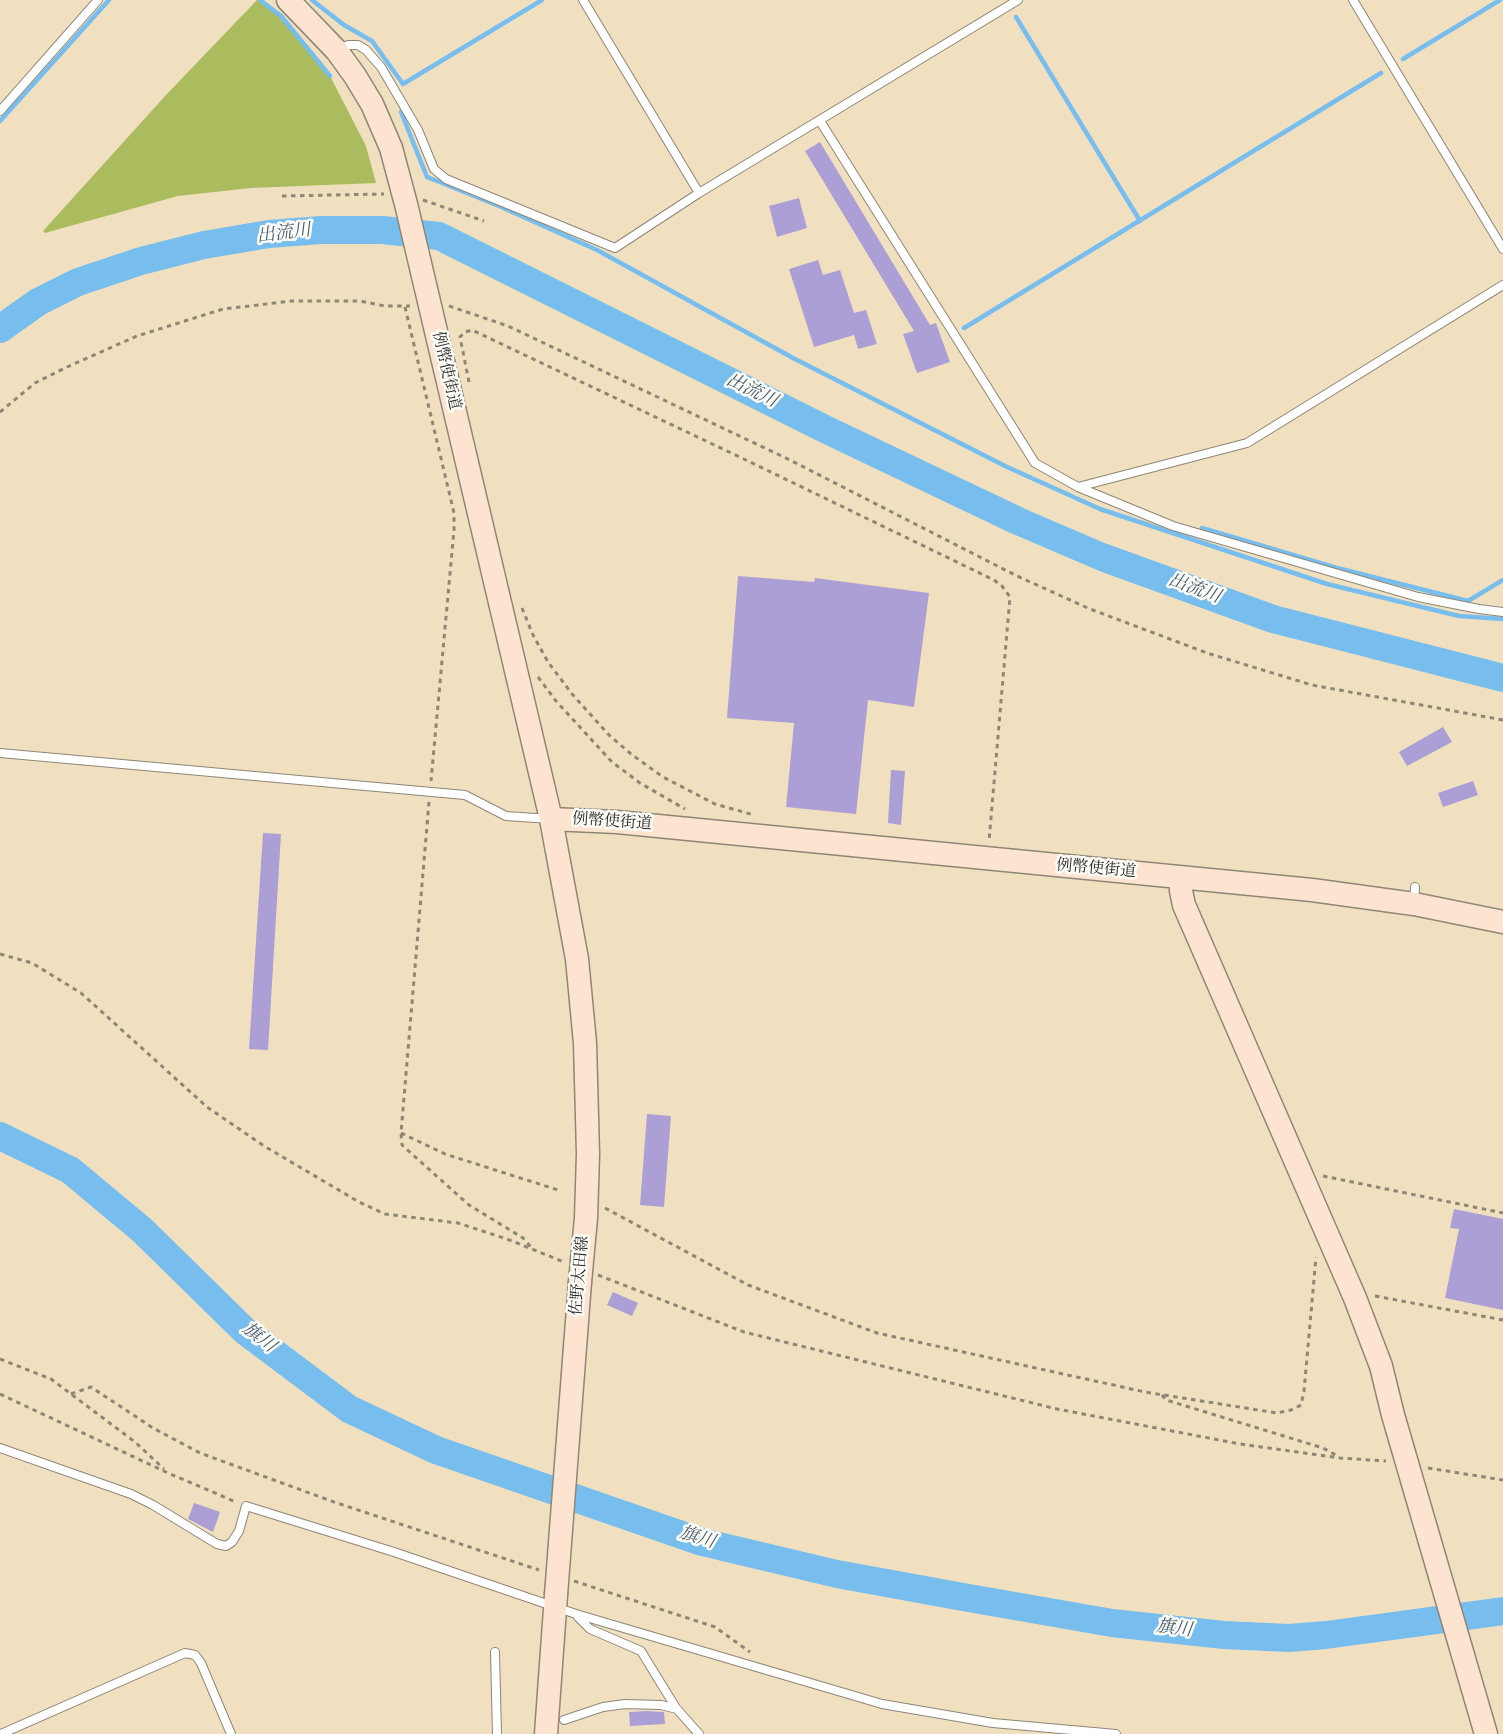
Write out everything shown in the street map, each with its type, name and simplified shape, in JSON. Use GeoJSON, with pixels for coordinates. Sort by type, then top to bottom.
{"type":"FeatureCollection","features":[{"type":"Feature","properties":{"kind":"street","name":"例幣使街道"},"geometry":{"type":"LineString","coordinates":[[288,0],[337,51],[355,76],[377,114],[391,148],[551,819],[617,822],[1312,890],[1414,895],[1503,922]]}},
{"type":"Feature","properties":{"kind":"street","name":"佐野太田線"},"geometry":{"type":"LineString","coordinates":[[546,1734],[564,1599],[588,1154],[585,1043],[577,960],[551,819]]}},
{"type":"Feature","properties":{"kind":"street"},"geometry":{"type":"LineString","coordinates":[[1181,878],[1184,905],[1327,1232],[1381,1366],[1486,1734]]}},
{"type":"Feature","properties":{"kind":"lane"},"geometry":{"type":"LineString","coordinates":[[0,111],[98,0]]}},
{"type":"Feature","properties":{"kind":"lane"},"geometry":{"type":"LineString","coordinates":[[583,0],[699,193]]}},
{"type":"Feature","properties":{"kind":"lane"},"geometry":{"type":"LineString","coordinates":[[337,51],[348,45],[358,45],[381,66],[418,130],[434,169],[446,179],[615,248],[699,193],[1018,0]]}},
{"type":"Feature","properties":{"kind":"lane"},"geometry":{"type":"LineString","coordinates":[[1353,0],[1503,249]]}},
{"type":"Feature","properties":{"kind":"lane"},"geometry":{"type":"LineString","coordinates":[[820,121],[1035,463],[1078,487],[1173,526],[1418,597],[1503,612]]}},
{"type":"Feature","properties":{"kind":"lane"},"geometry":{"type":"LineString","coordinates":[[1078,487],[1247,443],[1503,285]]}},
{"type":"Feature","properties":{"kind":"lane"},"geometry":{"type":"LineString","coordinates":[[0,753],[465,795],[506,816],[551,819]]}},
{"type":"Feature","properties":{"kind":"lane"},"geometry":{"type":"LineString","coordinates":[[0,1448],[131,1494],[217,1544],[226,1546],[232,1542],[246,1506],[394,1552],[564,1599],[767,1671],[882,1704],[993,1723],[1116,1734]]}},
{"type":"Feature","properties":{"kind":"lane"},"geometry":{"type":"LineString","coordinates":[[564,1599],[590,1629],[641,1651],[677,1709],[699,1734]]}},
{"type":"Feature","properties":{"kind":"lane"},"geometry":{"type":"LineString","coordinates":[[495,1652],[496,1734]]}},
{"type":"Feature","properties":{"kind":"lane"},"geometry":{"type":"LineString","coordinates":[[0,1734],[185,1653],[195,1655],[201,1663],[231,1734]]}},
{"type":"Feature","properties":{"kind":"lane"},"geometry":{"type":"LineString","coordinates":[[564,1720],[603,1707],[625,1704],[661,1705],[677,1709]]}},
{"type":"Feature","properties":{"kind":"path"},"geometry":{"type":"LineString","coordinates":[[0,412],[35,383],[67,367],[137,336],[223,309],[292,301],[360,301],[405,307],[429,301],[508,326],[790,460],[1017,576],[1090,609],[1207,653],[1312,685],[1503,720]]}},
{"type":"Feature","properties":{"kind":"path"},"geometry":{"type":"LineString","coordinates":[[405,307],[454,513],[454,530],[401,1133],[402,1145],[469,1205],[523,1238],[533,1248]]}},
{"type":"Feature","properties":{"kind":"path"},"geometry":{"type":"LineString","coordinates":[[471,388],[460,337],[472,330],[746,460],[994,580],[1002,586],[1010,597],[989,841]]}},
{"type":"Feature","properties":{"kind":"path"},"geometry":{"type":"LineString","coordinates":[[520,602],[533,635],[548,662],[572,694],[609,735],[663,777],[716,804],[754,815]]}},
{"type":"Feature","properties":{"kind":"path"},"geometry":{"type":"LineString","coordinates":[[532,669],[555,701],[612,762],[640,783],[692,812]]}},
{"type":"Feature","properties":{"kind":"path"},"geometry":{"type":"LineString","coordinates":[[0,954],[32,963],[81,993],[207,1107],[264,1146],[358,1202],[385,1214],[458,1223],[533,1248],[581,1275],[744,1332],[1057,1409],[1240,1444],[1340,1458],[1411,1473],[1503,1480]]}},
{"type":"Feature","properties":{"kind":"path"},"geometry":{"type":"LineString","coordinates":[[401,1133],[445,1154],[558,1190]]}},
{"type":"Feature","properties":{"kind":"path"},"geometry":{"type":"LineString","coordinates":[[1303,1179],[1317,1175],[1328,1176],[1503,1213]]}},
{"type":"Feature","properties":{"kind":"path"},"geometry":{"type":"LineString","coordinates":[[604,1208],[748,1285],[877,1334],[1061,1375],[1278,1413],[1300,1405],[1304,1391],[1317,1248],[1320,1238],[1327,1232]]}},
{"type":"Feature","properties":{"kind":"path"},"geometry":{"type":"LineString","coordinates":[[1355,1298],[1367,1295],[1503,1320]]}},
{"type":"Feature","properties":{"kind":"path"},"geometry":{"type":"LineString","coordinates":[[0,1359],[51,1379],[135,1442],[168,1473]]}},
{"type":"Feature","properties":{"kind":"path"},"geometry":{"type":"LineString","coordinates":[[71,1394],[91,1387],[153,1428],[200,1453],[334,1502],[545,1572]]}},
{"type":"Feature","properties":{"kind":"path"},"geometry":{"type":"LineString","coordinates":[[0,1394],[168,1473],[246,1506]]}},
{"type":"Feature","properties":{"kind":"path"},"geometry":{"type":"LineString","coordinates":[[1161,1394],[1166,1400],[1323,1448],[1340,1458]]}},
{"type":"Feature","properties":{"kind":"path"},"geometry":{"type":"LineString","coordinates":[[564,1599],[715,1627],[747,1649],[767,1671]]}},
{"type":"Feature","properties":{"kind":"green space"},"geometry":{"type":"Polygon","coordinates":[[[257,0],[279,15],[330,76],[366,146],[376,183],[251,188],[178,196],[45,233],[43,231],[166,95],[257,0]]]}},
{"type":"Feature","properties":{"kind":"building"},"geometry":{"type":"Polygon","coordinates":[[[820,142],[930,325],[936,323],[950,362],[917,373],[903,334],[914,331],[805,151],[820,142]]]}},
{"type":"Feature","properties":{"kind":"building"},"geometry":{"type":"Polygon","coordinates":[[[799,198],[807,228],[777,237],[769,206],[799,198]]]}},
{"type":"Feature","properties":{"kind":"building"},"geometry":{"type":"Polygon","coordinates":[[[818,260],[823,275],[840,270],[854,313],[866,310],[877,344],[858,349],[854,335],[814,347],[789,269],[818,260]]]}},
{"type":"Feature","properties":{"kind":"building"},"geometry":{"type":"Polygon","coordinates":[[[738,576],[814,582],[815,578],[929,593],[914,707],[868,700],[856,814],[786,807],[794,723],[727,718],[738,576]]]}},
{"type":"Feature","properties":{"kind":"building"},"geometry":{"type":"Polygon","coordinates":[[[1443,727],[1452,742],[1407,766],[1399,752],[1443,727]]]}},
{"type":"Feature","properties":{"kind":"building"},"geometry":{"type":"Polygon","coordinates":[[[891,770],[905,771],[901,825],[888,823],[891,770]]]}},
{"type":"Feature","properties":{"kind":"building"},"geometry":{"type":"Polygon","coordinates":[[[1473,781],[1478,795],[1443,807],[1438,793],[1473,781]]]}},
{"type":"Feature","properties":{"kind":"building"},"geometry":{"type":"Polygon","coordinates":[[[263,833],[281,834],[268,1050],[249,1049],[263,833]]]}},
{"type":"Feature","properties":{"kind":"building"},"geometry":{"type":"Polygon","coordinates":[[[647,1114],[671,1116],[664,1207],[640,1205],[647,1114]]]}},
{"type":"Feature","properties":{"kind":"building"},"geometry":{"type":"Polygon","coordinates":[[[1454,1209],[1503,1219],[1503,1310],[1445,1298],[1459,1229],[1450,1228],[1454,1209]]]}},
{"type":"Feature","properties":{"kind":"building"},"geometry":{"type":"Polygon","coordinates":[[[613,1292],[638,1303],[632,1316],[607,1305],[613,1292]]]}},
{"type":"Feature","properties":{"kind":"building"},"geometry":{"type":"Polygon","coordinates":[[[194,1503],[220,1512],[213,1532],[188,1519],[194,1503]]]}},
{"type":"Feature","properties":{"kind":"building"},"geometry":{"type":"Polygon","coordinates":[[[629,1712],[664,1712],[665,1724],[630,1726],[629,1712]]]}},
{"type":"Feature","properties":{"kind":"waterway"},"geometry":{"type":"LineString","coordinates":[[0,121],[109,0]]}},
{"type":"Feature","properties":{"kind":"waterway"},"geometry":{"type":"LineString","coordinates":[[260,0],[281,16],[330,76]]}},
{"type":"Feature","properties":{"kind":"waterway"},"geometry":{"type":"LineString","coordinates":[[312,0],[344,25],[372,41],[403,84],[542,0]]}},
{"type":"Feature","properties":{"kind":"waterway"},"geometry":{"type":"LineString","coordinates":[[1403,59],[1500,0]]}},
{"type":"Feature","properties":{"kind":"waterway"},"geometry":{"type":"LineString","coordinates":[[1016,17],[1140,221]]}},
{"type":"Feature","properties":{"kind":"waterway"},"geometry":{"type":"LineString","coordinates":[[964,328],[1381,73]]}},
{"type":"Feature","properties":{"kind":"waterway"},"geometry":{"type":"LineString","coordinates":[[401,112],[427,177],[597,250],[793,358],[1005,466],[1100,509],[1327,584],[1459,616],[1503,619]]}},
{"type":"Feature","properties":{"kind":"waterway","name":"出流川"},"geometry":{"type":"LineString","coordinates":[[0,329],[38,302],[78,282],[141,261],[204,245],[269,234],[321,230],[382,230],[439,236],[829,431],[1018,521],[1102,557],[1273,619],[1503,678]]}},
{"type":"Feature","properties":{"kind":"waterway"},"geometry":{"type":"LineString","coordinates":[[1202,528],[1337,568],[1468,601],[1503,580]]}},
{"type":"Feature","properties":{"kind":"waterway","name":"旗川"},"geometry":{"type":"LineString","coordinates":[[0,1136],[70,1170],[142,1230],[245,1331],[349,1409],[436,1450],[702,1542],[837,1574],[963,1597],[1112,1623],[1224,1635],[1289,1638],[1326,1635],[1503,1611]]}}]}
